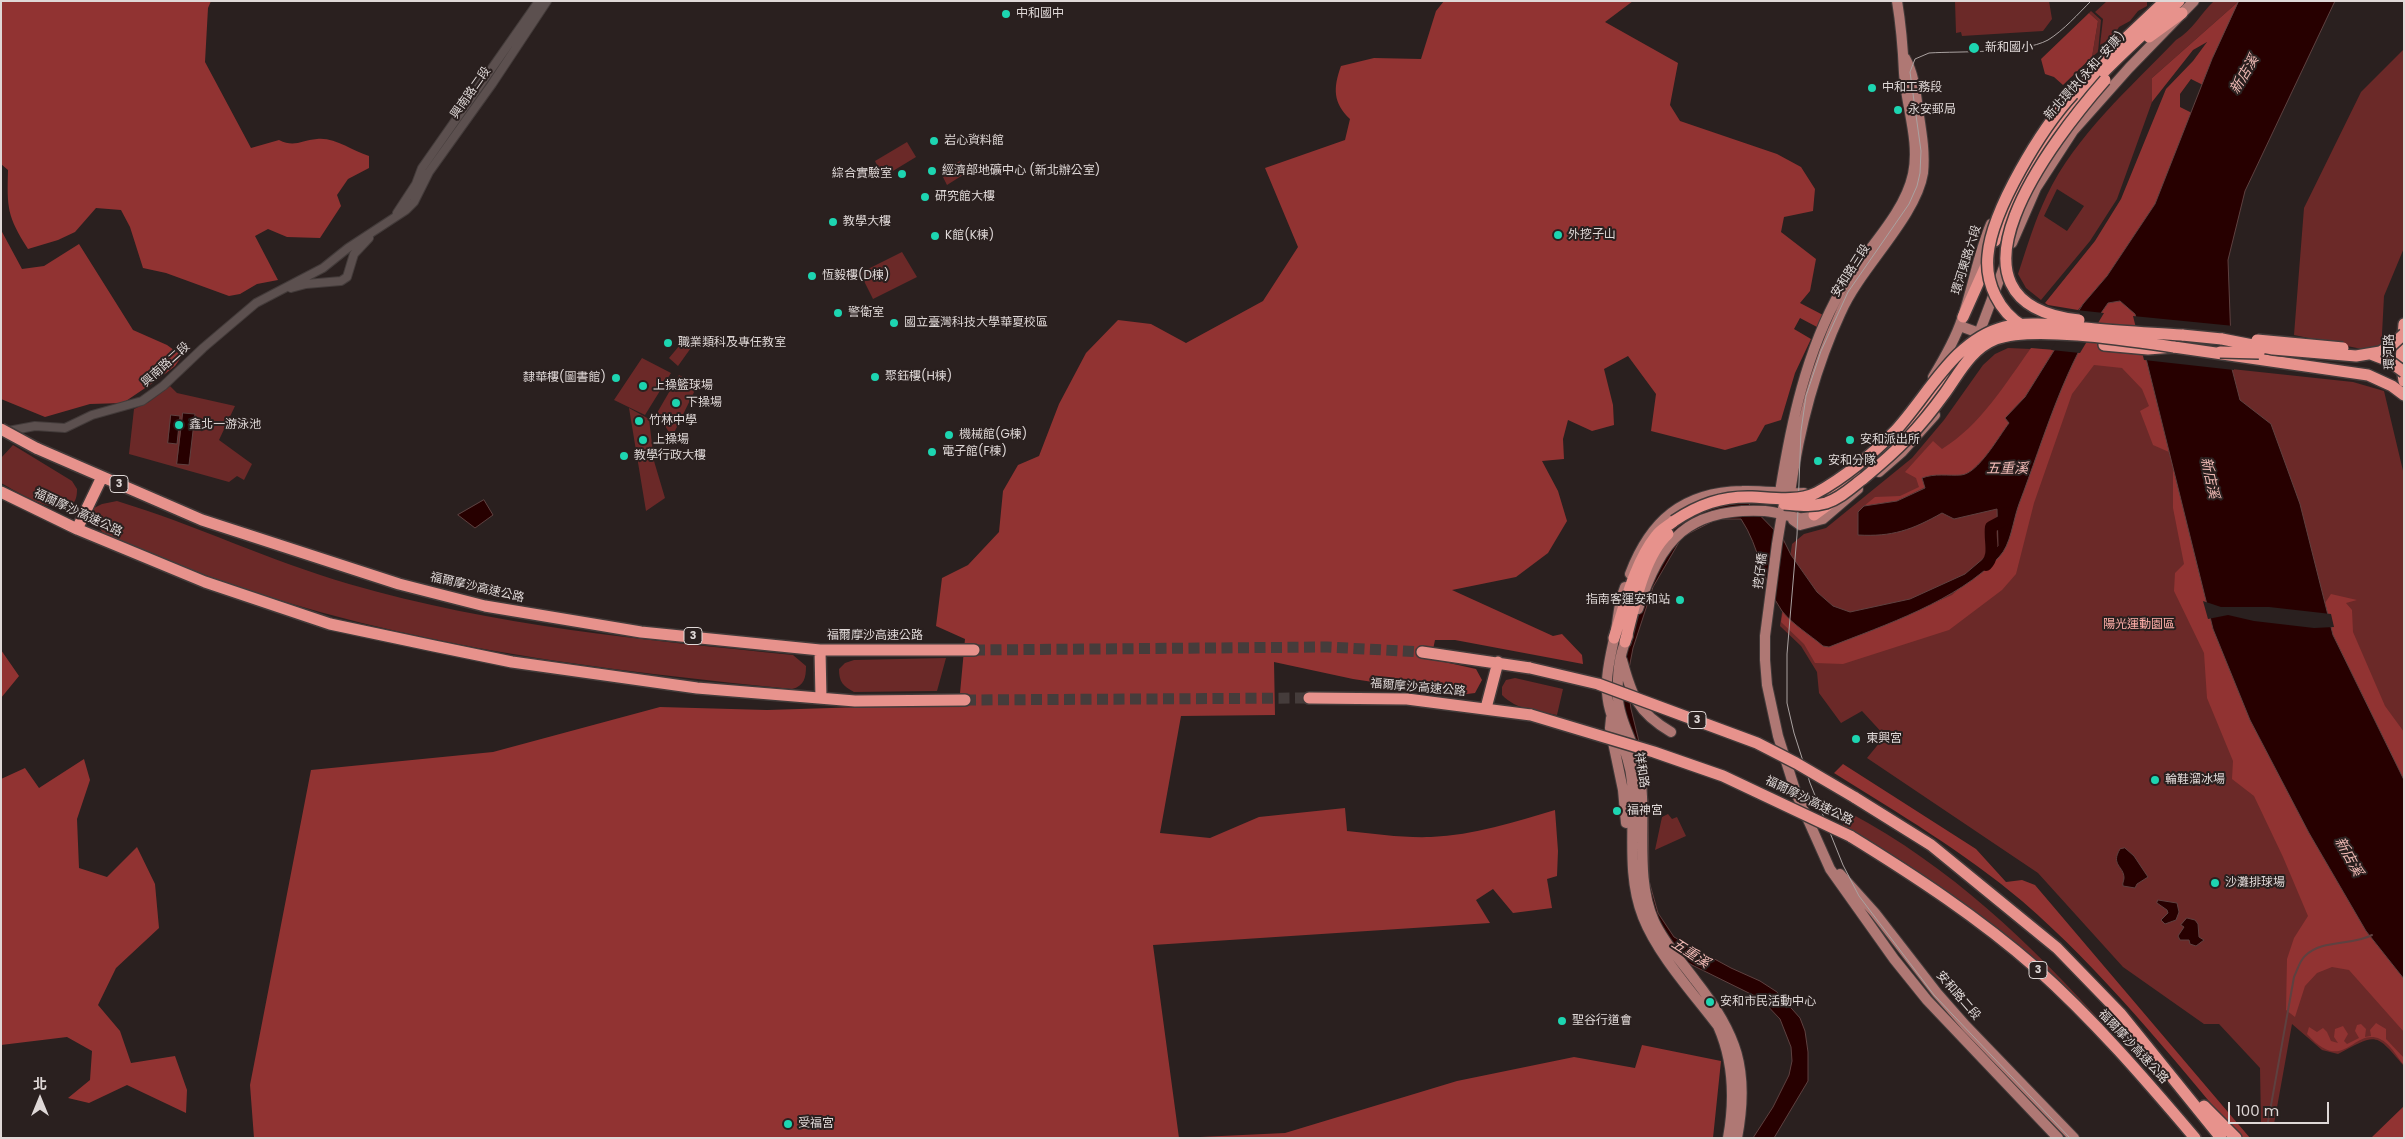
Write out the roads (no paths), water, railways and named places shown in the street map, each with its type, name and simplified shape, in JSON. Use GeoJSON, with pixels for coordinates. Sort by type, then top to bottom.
{"type":"FeatureCollection","features":[{"type":"Feature","properties":{"kind":"highway"},"geometry":{"type":"LineString","coordinates":[[2165,1],[2109,54],[2073,94],[2032,150],[1995,226],[1988,256],[1992,289],[2009,315],[2020,324],[2042,336],[2066,342],[2104,346],[2148,349],[2174,347]]}},
{"type":"Feature","properties":{"kind":"highway","name":"新北環快(永和-安康)"},"geometry":{"type":"LineString","coordinates":[[1961,322],[1980,284],[2002,223],[2015,196],[2056,127],[2134,42],[2179,1]]}},
{"type":"Feature","properties":{"kind":"highway"},"geometry":{"type":"LineString","coordinates":[[2182,13],[2140,44],[2105,80],[2064,129],[2032,181],[2008,237],[2004,261],[2006,274],[2018,296],[2026,304],[2044,314],[2070,320],[2151,328],[2182,335]]}},
{"type":"Feature","properties":{"kind":"highway","name":"環河路"},"geometry":{"type":"LineString","coordinates":[[2404,324],[2401,361],[2404,381]]}},
{"type":"Feature","properties":{"kind":"highway"},"geometry":{"type":"LineString","coordinates":[[1620,640],[1626,601],[1646,552],[1657,534],[1702,510],[1726,504],[1752,502],[1808,506],[1828,502],[1842,495],[1898,450],[1913,434],[1961,359],[1967,346],[1988,332],[2017,325],[2052,325],[2222,339],[2299,343],[2356,350],[2389,361],[2404,372]]}},
{"type":"Feature","properties":{"kind":"highway"},"geometry":{"type":"LineString","coordinates":[[1675,524],[1702,505],[1716,500],[1750,497],[1794,498],[1814,494],[1830,485],[1895,431],[1945,368],[1987,344],[2020,333],[2117,340],[2220,352],[2258,360],[2368,375],[2392,386],[2404,395]]}},
{"type":"Feature","properties":{"kind":"highway"},"geometry":{"type":"LineString","coordinates":[[2222,339],[2272,349],[2356,356],[2380,352],[2392,345],[2404,334]]}},
{"type":"Feature","properties":{"kind":"highway"},"geometry":{"type":"LineString","coordinates":[[2220,352],[2246,352],[2360,362],[2386,355],[2404,343]]}},
{"type":"Feature","properties":{"kind":"highway"},"geometry":{"type":"LineString","coordinates":[[1814,514],[1895,442],[1961,359]]}},
{"type":"Feature","properties":{"kind":"highway","name":"福爾摩沙高速公路"},"geometry":{"type":"LineString","coordinates":[[1,431],[202,520],[403,585],[485,606],[641,632],[820,650],[974,650]]}},
{"type":"Feature","properties":{"kind":"highway"},"geometry":{"type":"LineString","coordinates":[[77,529],[102,477]]}},
{"type":"Feature","properties":{"kind":"highway"},"geometry":{"type":"LineString","coordinates":[[1783,505],[1816,504],[1828,500],[1853,480]]}},
{"type":"Feature","properties":{"kind":"highway","name":"福爾摩沙高速公路"},"geometry":{"type":"LineString","coordinates":[[1,492],[77,529],[205,582],[330,624],[418,643],[512,662],[634,680],[854,701],[965,700]]}},
{"type":"Feature","properties":{"kind":"highway"},"geometry":{"type":"LineString","coordinates":[[820,650],[821,698]]}},
{"type":"Feature","properties":{"kind":"highway","name":"福爾摩沙高速公路"},"geometry":{"type":"LineString","coordinates":[[1422,652],[1498,662],[1598,684],[1757,743],[1796,762],[1880,811],[1931,845],[2056,948],[2120,1013],[2174,1077],[2221,1138]]}},
{"type":"Feature","properties":{"kind":"highway"},"geometry":{"type":"LineString","coordinates":[[1486,708],[1498,662]]}},
{"type":"Feature","properties":{"kind":"highway","name":"福爾摩沙高速公路"},"geometry":{"type":"LineString","coordinates":[[1309,698],[1407,699],[1531,714],[1724,776],[1850,836],[1913,875],[1981,923],[2037,969],[2101,1031],[2195,1138]]}},
{"type":"Feature","properties":{"kind":"highway"},"geometry":{"type":"LineString","coordinates":[[2174,1077],[2236,1138]]}},
{"type":"Feature","properties":{"kind":"main road","name":"安和路三段"},"geometry":{"type":"LineString","coordinates":[[1783,505],[1805,377],[1842,289],[1903,201],[1910,184],[1915,151],[1904,73],[1905,58],[1898,1]]}},
{"type":"Feature","properties":{"kind":"main road","name":"環河東路六段"},"geometry":{"type":"LineString","coordinates":[[1783,505],[1824,487],[1876,447],[1898,425],[1931,381],[1961,322],[1985,237],[2004,194],[2031,145],[2069,93],[2103,55],[2161,1]]}},
{"type":"Feature","properties":{"kind":"main road"},"geometry":{"type":"LineString","coordinates":[[1783,505],[1800,524],[1810,524],[1832,513],[1892,462],[1926,427],[1956,384],[1979,333],[2022,218],[2036,188],[2060,149],[2093,107],[2194,1]]}},
{"type":"Feature","properties":{"kind":"main road"},"geometry":{"type":"LineString","coordinates":[[1961,322],[1979,333]]}},
{"type":"Feature","properties":{"kind":"main road"},"geometry":{"type":"LineString","coordinates":[[1761,491],[1761,511]]}},
{"type":"Feature","properties":{"kind":"main road","name":"祥和路"},"geometry":{"type":"LineString","coordinates":[[1728,1138],[1736,1048],[1725,1020],[1667,943],[1654,920],[1647,898],[1641,779],[1635,750],[1618,699],[1620,640],[1618,605],[1638,553],[1652,530],[1661,520],[1694,499],[1713,493],[1761,491],[1783,505]]}},
{"type":"Feature","properties":{"kind":"main road"},"geometry":{"type":"LineString","coordinates":[[1783,505],[1800,518],[1820,514],[1851,495]]}},
{"type":"Feature","properties":{"kind":"main road","name":"祥和路"},"geometry":{"type":"LineString","coordinates":[[1737,1138],[1741,1106],[1735,1068],[1718,1026],[1661,950],[1643,918],[1637,899],[1634,878],[1633,803],[1630,766],[1611,715],[1607,670],[1660,556],[1679,533],[1699,520],[1715,514],[1728,511],[1761,511],[1783,505]]}},
{"type":"Feature","properties":{"kind":"main road","name":"挖仔橋"},"geometry":{"type":"LineString","coordinates":[[1767,623],[1783,505]]}},
{"type":"Feature","properties":{"kind":"main road","name":"安和路二段"},"geometry":{"type":"LineString","coordinates":[[1767,623],[1765,660],[1778,736],[1796,793],[1830,869],[1927,1000],[2058,1138]]}},
{"type":"Feature","properties":{"kind":"main road"},"geometry":{"type":"LineString","coordinates":[[1620,655],[1628,684],[1640,709],[1654,722],[1671,732]]}},
{"type":"Feature","properties":{"kind":"main road"},"geometry":{"type":"LineString","coordinates":[[1611,715],[1610,728],[1623,790],[1626,823]]}},
{"type":"Feature","properties":{"kind":"main road","name":"安和路二段"},"geometry":{"type":"LineString","coordinates":[[1830,866],[1875,913],[1931,985],[1966,1026],[2074,1138]]}},
{"type":"Feature","properties":{"kind":"street","name":"興南路二段"},"geometry":{"type":"LineString","coordinates":[[392,218],[405,203],[416,184],[422,168],[539,1]]}},
{"type":"Feature","properties":{"kind":"street","name":"興南路二段"},"geometry":{"type":"LineString","coordinates":[[1,431],[35,426],[64,428],[92,415],[142,401],[163,386],[203,348],[256,303],[323,268],[348,248],[406,210],[414,202],[428,172],[547,1]]}},
{"type":"Feature","properties":{"kind":"street","name":"興南路二段"},"geometry":{"type":"LineString","coordinates":[[272,293],[306,284],[341,281],[347,277],[354,254],[381,226]]}},
{"type":"Feature","properties":{"kind":"water","name":"新店溪"},"geometry":{"type":"Polygon","coordinates":[[[2239,1],[2335,1],[2245,191],[2228,260],[2232,369],[2240,400],[2271,424],[2300,504],[2333,635],[2404,780],[2404,979],[2366,931],[2309,833],[2250,720],[2213,629],[2135,314],[2120,301],[2108,303],[2093,326],[2067,375],[2003,552],[1982,573],[1963,587],[1896,620],[1829,647],[1823,646],[1796,625],[1782,611],[1770,589],[1753,541],[1741,519],[1717,519],[1682,537],[1653,587],[1633,648],[1627,679],[1631,709],[1645,766],[1648,801],[1649,881],[1658,913],[1674,937],[1731,968],[1760,981],[1777,992],[1800,1018],[1805,1031],[1808,1052],[1808,1081],[1774,1138],[1753,1138],[1773,1107],[1789,1075],[1792,1061],[1791,1047],[1780,1019],[1761,999],[1692,965],[1660,944],[1630,851],[1627,829],[1626,781],[1607,700],[1615,653],[1642,555],[1669,515],[1744,499],[1783,539],[1791,555],[1817,592],[1833,606],[1850,612],[1910,599],[1965,574],[1998,546],[1997,509],[1954,519],[1942,513],[1911,528],[1881,535],[1858,535],[1858,512],[1864,506],[1897,501],[1925,488],[1922,478],[1968,473],[1988,454],[2009,423],[2005,418],[2025,397],[2083,304],[2107,276],[2155,204],[2212,59],[2239,1]]]}},
{"type":"Feature","properties":{"kind":"water"},"geometry":{"type":"Polygon","coordinates":[[[183,413],[195,414],[189,465],[177,464],[183,413]]]}},
{"type":"Feature","properties":{"kind":"water"},"geometry":{"type":"Polygon","coordinates":[[[171,415],[180,416],[177,444],[168,443],[171,415]]]}},
{"type":"Feature","properties":{"kind":"water"},"geometry":{"type":"Polygon","coordinates":[[[484,500],[493,515],[475,528],[458,515],[484,500]]]}},
{"type":"Feature","properties":{"kind":"water"},"geometry":{"type":"Polygon","coordinates":[[[2125,848],[2134,856],[2148,877],[2137,884],[2135,888],[2123,886],[2123,874],[2116,859],[2120,849],[2125,848]]]}},
{"type":"Feature","properties":{"kind":"water"},"geometry":{"type":"Polygon","coordinates":[[[2158,900],[2177,903],[2179,912],[2176,920],[2165,924],[2161,920],[2168,913],[2167,910],[2157,903],[2158,900]]]}},
{"type":"Feature","properties":{"kind":"water"},"geometry":{"type":"Polygon","coordinates":[[[2187,918],[2195,920],[2198,924],[2199,937],[2204,940],[2196,946],[2190,944],[2189,940],[2180,940],[2178,936],[2184,927],[2181,925],[2187,918]]]}},
{"type":"Feature","properties":{"kind":"waterway","name":"五重溪"},"geometry":{"type":"LineString","coordinates":[[1986,565],[1991,557],[1991,527],[2006,519],[2007,513]]}},
{"type":"Feature","properties":{"kind":"waterway"},"geometry":{"type":"LineString","coordinates":[[2268,1122],[2294,977],[2302,960],[2320,947],[2355,941],[2372,935]]}},
{"type":"Feature","properties":{"kind":"tunnel"},"geometry":{"type":"LineString","coordinates":[[974,650],[1327,647],[1422,652]]}},
{"type":"Feature","properties":{"kind":"tunnel"},"geometry":{"type":"LineString","coordinates":[[965,700],[1309,698]]}},
{"type":"Feature","properties":{"kind":"tram line"},"geometry":{"type":"LineString","coordinates":[[2070,1138],[1934,995],[1859,896],[1843,865],[1810,783],[1794,733],[1787,703],[1787,654],[1797,535],[1801,431],[1806,396],[1821,351],[1848,292],[1909,204],[1917,186],[1920,173],[1921,151],[1910,72],[1915,59],[1929,53],[2007,50],[2037,44],[2048,40],[2060,32],[2091,1]]}},
{"type":"Feature","properties":{"kind":"place","name":"中和國中"},"geometry":{"type":"Point","coordinates":[1006,14]}},
{"type":"Feature","properties":{"kind":"place","name":"新和國小"},"geometry":{"type":"Point","coordinates":[1974,48]}},
{"type":"Feature","properties":{"kind":"place","name":"中和工務段"},"geometry":{"type":"Point","coordinates":[1872,88]}},
{"type":"Feature","properties":{"kind":"place","name":"永安郵局"},"geometry":{"type":"Point","coordinates":[1898,110]}},
{"type":"Feature","properties":{"kind":"place","name":"岩心資料館"},"geometry":{"type":"Point","coordinates":[934,141]}},
{"type":"Feature","properties":{"kind":"place","name":"經濟部地礦中心 (新北辦公室)"},"geometry":{"type":"Point","coordinates":[932,171]}},
{"type":"Feature","properties":{"kind":"place","name":"綜合實驗室"},"geometry":{"type":"Point","coordinates":[902,174]}},
{"type":"Feature","properties":{"kind":"place","name":"研究館大樓"},"geometry":{"type":"Point","coordinates":[925,197]}},
{"type":"Feature","properties":{"kind":"place","name":"教學大樓"},"geometry":{"type":"Point","coordinates":[833,222]}},
{"type":"Feature","properties":{"kind":"place","name":"外挖子山"},"geometry":{"type":"Point","coordinates":[1558,235]}},
{"type":"Feature","properties":{"kind":"place","name":"K館(K棟)"},"geometry":{"type":"Point","coordinates":[935,236]}},
{"type":"Feature","properties":{"kind":"place","name":"恆毅樓(D棟)"},"geometry":{"type":"Point","coordinates":[812,276]}},
{"type":"Feature","properties":{"kind":"place","name":"警衛室"},"geometry":{"type":"Point","coordinates":[838,313]}},
{"type":"Feature","properties":{"kind":"place","name":"國立臺灣科技大學華夏校區"},"geometry":{"type":"Point","coordinates":[894,323]}},
{"type":"Feature","properties":{"kind":"place","name":"職業類科及專任教室"},"geometry":{"type":"Point","coordinates":[668,343]}},
{"type":"Feature","properties":{"kind":"place","name":"聚鈺樓(H棟)"},"geometry":{"type":"Point","coordinates":[875,377]}},
{"type":"Feature","properties":{"kind":"place","name":"隸華樓(圖書館)"},"geometry":{"type":"Point","coordinates":[616,378]}},
{"type":"Feature","properties":{"kind":"place","name":"上操籃球場"},"geometry":{"type":"Point","coordinates":[643,386]}},
{"type":"Feature","properties":{"kind":"place","name":"下操場"},"geometry":{"type":"Point","coordinates":[676,403]}},
{"type":"Feature","properties":{"kind":"place","name":"竹林中學"},"geometry":{"type":"Point","coordinates":[639,421]}},
{"type":"Feature","properties":{"kind":"place","name":"鑫北一游泳池"},"geometry":{"type":"Point","coordinates":[179,425]}},
{"type":"Feature","properties":{"kind":"place","name":"機械館(G棟)"},"geometry":{"type":"Point","coordinates":[949,435]}},
{"type":"Feature","properties":{"kind":"place","name":"上操場"},"geometry":{"type":"Point","coordinates":[643,440]}},
{"type":"Feature","properties":{"kind":"place","name":"安和派出所"},"geometry":{"type":"Point","coordinates":[1850,440]}},
{"type":"Feature","properties":{"kind":"place","name":"電子館(F棟)"},"geometry":{"type":"Point","coordinates":[932,452]}},
{"type":"Feature","properties":{"kind":"place","name":"教學行政大樓"},"geometry":{"type":"Point","coordinates":[624,456]}},
{"type":"Feature","properties":{"kind":"place","name":"安和分隊"},"geometry":{"type":"Point","coordinates":[1818,461]}},
{"type":"Feature","properties":{"kind":"place","name":"指南客運安和站"},"geometry":{"type":"Point","coordinates":[1680,600]}},
{"type":"Feature","properties":{"kind":"place","name":"東興宮"},"geometry":{"type":"Point","coordinates":[1856,739]}},
{"type":"Feature","properties":{"kind":"place","name":"輪鞋溜冰場"},"geometry":{"type":"Point","coordinates":[2155,780]}},
{"type":"Feature","properties":{"kind":"place","name":"福神宮"},"geometry":{"type":"Point","coordinates":[1617,811]}},
{"type":"Feature","properties":{"kind":"place","name":"沙灘排球場"},"geometry":{"type":"Point","coordinates":[2215,883]}},
{"type":"Feature","properties":{"kind":"place","name":"安和市民活動中心"},"geometry":{"type":"Point","coordinates":[1710,1002]}},
{"type":"Feature","properties":{"kind":"place","name":"聖谷行道會"},"geometry":{"type":"Point","coordinates":[1562,1021]}},
{"type":"Feature","properties":{"kind":"place","name":"受福宮"},"geometry":{"type":"Point","coordinates":[788,1124]}},
{"type":"Feature","properties":{"kind":"park label","name":"陽光運動園區"},"geometry":{"type":"Point","coordinates":[2139,625]}}]}
